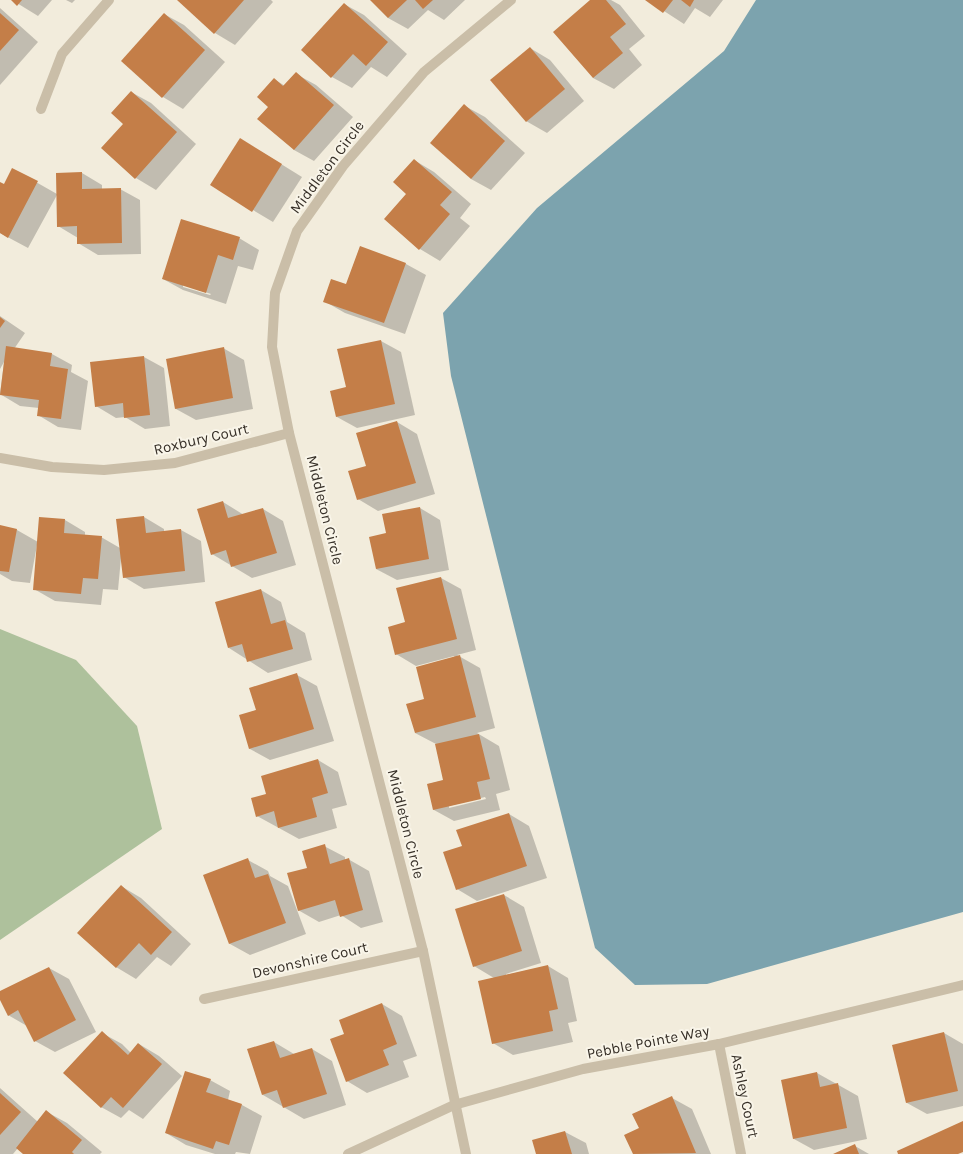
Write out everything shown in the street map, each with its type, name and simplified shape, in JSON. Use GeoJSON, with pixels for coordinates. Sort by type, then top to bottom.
{"type":"FeatureCollection","features":[{"type":"Feature","properties":{"kind":"street"},"geometry":{"type":"LineString","coordinates":[[41,109],[62,54],[109,0]]}},
{"type":"Feature","properties":{"kind":"street","name":"Middleton Circle"},"geometry":{"type":"LineString","coordinates":[[466,1154],[454,1105],[423,951],[289,433],[272,347],[275,293],[297,231],[343,166],[424,72],[511,0]]}},
{"type":"Feature","properties":{"kind":"street","name":"Roxbury Court"},"geometry":{"type":"LineString","coordinates":[[0,458],[52,467],[104,470],[175,463],[289,433]]}},
{"type":"Feature","properties":{"kind":"street","name":"Devonshire Court"},"geometry":{"type":"LineString","coordinates":[[204,999],[423,951]]}},
{"type":"Feature","properties":{"kind":"street","name":"Pebble Pointe Way"},"geometry":{"type":"LineString","coordinates":[[348,1154],[454,1105],[583,1069],[719,1044],[963,985]]}},
{"type":"Feature","properties":{"kind":"street","name":"Ashley Court"},"geometry":{"type":"LineString","coordinates":[[719,1044],[742,1154]]}},
{"type":"Feature","properties":{"kind":"green space"},"geometry":{"type":"Polygon","coordinates":[[[0,629],[76,660],[137,726],[162,829],[0,940],[0,629]]]}},
{"type":"Feature","properties":{"kind":"water"},"geometry":{"type":"Polygon","coordinates":[[[756,0],[963,0],[963,912],[707,984],[635,985],[595,948],[451,376],[443,313],[537,208],[724,51],[756,0]]]}},
{"type":"Feature","properties":{"kind":"building"},"geometry":{"type":"Polygon","coordinates":[[[11,0],[22,0],[17,6],[11,0]]]}},
{"type":"Feature","properties":{"kind":"building"},"geometry":{"type":"Polygon","coordinates":[[[177,0],[244,0],[214,34],[177,0]]]}},
{"type":"Feature","properties":{"kind":"building"},"geometry":{"type":"Polygon","coordinates":[[[370,0],[407,0],[388,18],[370,0]]]}},
{"type":"Feature","properties":{"kind":"building"},"geometry":{"type":"Polygon","coordinates":[[[415,0],[433,0],[423,9],[415,0]]]}},
{"type":"Feature","properties":{"kind":"building"},"geometry":{"type":"Polygon","coordinates":[[[590,0],[606,0],[626,24],[610,37],[623,53],[593,78],[553,32],[590,0]]]}},
{"type":"Feature","properties":{"kind":"building"},"geometry":{"type":"Polygon","coordinates":[[[645,0],[673,0],[663,13],[645,0]]]}},
{"type":"Feature","properties":{"kind":"building"},"geometry":{"type":"Polygon","coordinates":[[[681,0],[694,0],[690,7],[681,0]]]}},
{"type":"Feature","properties":{"kind":"building"},"geometry":{"type":"Polygon","coordinates":[[[344,3],[388,42],[366,66],[353,54],[331,78],[301,50],[344,3]]]}},
{"type":"Feature","properties":{"kind":"building"},"geometry":{"type":"Polygon","coordinates":[[[0,13],[19,30],[0,51],[0,13]]]}},
{"type":"Feature","properties":{"kind":"building"},"geometry":{"type":"Polygon","coordinates":[[[164,13],[205,50],[162,98],[121,61],[164,13]]]}},
{"type":"Feature","properties":{"kind":"building"},"geometry":{"type":"Polygon","coordinates":[[[530,47],[565,89],[526,122],[490,80],[530,47]]]}},
{"type":"Feature","properties":{"kind":"building"},"geometry":{"type":"Polygon","coordinates":[[[296,72],[334,105],[294,150],[257,119],[268,107],[257,97],[274,78],[283,86],[296,72]]]}},
{"type":"Feature","properties":{"kind":"building"},"geometry":{"type":"Polygon","coordinates":[[[131,91],[177,132],[135,179],[101,148],[123,124],[111,113],[131,91]]]}},
{"type":"Feature","properties":{"kind":"building"},"geometry":{"type":"Polygon","coordinates":[[[464,104],[505,141],[471,179],[430,143],[464,104]]]}},
{"type":"Feature","properties":{"kind":"building"},"geometry":{"type":"Polygon","coordinates":[[[240,138],[282,164],[252,212],[210,185],[240,138]]]}},
{"type":"Feature","properties":{"kind":"building"},"geometry":{"type":"Polygon","coordinates":[[[414,159],[452,192],[440,205],[450,214],[419,250],[384,219],[406,194],[393,182],[414,159]]]}},
{"type":"Feature","properties":{"kind":"building"},"geometry":{"type":"Polygon","coordinates":[[[12,168],[38,181],[8,238],[0,233],[0,182],[4,184],[12,168]]]}},
{"type":"Feature","properties":{"kind":"building"},"geometry":{"type":"Polygon","coordinates":[[[82,172],[82,189],[121,188],[122,243],[77,244],[77,226],[57,227],[56,173],[82,172]]]}},
{"type":"Feature","properties":{"kind":"building"},"geometry":{"type":"Polygon","coordinates":[[[181,219],[240,237],[233,260],[218,255],[206,293],[162,279],[181,219]]]}},
{"type":"Feature","properties":{"kind":"building"},"geometry":{"type":"Polygon","coordinates":[[[360,246],[406,263],[384,323],[323,302],[331,279],[346,284],[360,246]]]}},
{"type":"Feature","properties":{"kind":"building"},"geometry":{"type":"Polygon","coordinates":[[[0,317],[5,321],[0,328],[0,317]]]}},
{"type":"Feature","properties":{"kind":"building"},"geometry":{"type":"Polygon","coordinates":[[[381,340],[395,404],[336,417],[330,391],[346,387],[337,349],[381,340]]]}},
{"type":"Feature","properties":{"kind":"building"},"geometry":{"type":"Polygon","coordinates":[[[6,346],[52,353],[50,366],[68,369],[61,419],[37,416],[39,400],[0,395],[6,346]]]}},
{"type":"Feature","properties":{"kind":"building"},"geometry":{"type":"Polygon","coordinates":[[[224,347],[233,398],[175,409],[166,359],[224,347]]]}},
{"type":"Feature","properties":{"kind":"building"},"geometry":{"type":"Polygon","coordinates":[[[144,356],[150,415],[124,418],[123,403],[95,407],[90,362],[144,356]]]}},
{"type":"Feature","properties":{"kind":"building"},"geometry":{"type":"Polygon","coordinates":[[[397,421],[416,483],[357,500],[348,471],[366,466],[356,433],[397,421]]]}},
{"type":"Feature","properties":{"kind":"building"},"geometry":{"type":"Polygon","coordinates":[[[223,501],[228,518],[263,508],[277,553],[231,567],[226,550],[211,555],[197,509],[223,501]]]}},
{"type":"Feature","properties":{"kind":"building"},"geometry":{"type":"Polygon","coordinates":[[[420,507],[429,559],[376,569],[369,537],[386,533],[382,514],[420,507]]]}},
{"type":"Feature","properties":{"kind":"building"},"geometry":{"type":"Polygon","coordinates":[[[144,516],[146,533],[181,529],[185,571],[123,578],[116,519],[144,516]]]}},
{"type":"Feature","properties":{"kind":"building"},"geometry":{"type":"Polygon","coordinates":[[[39,517],[65,519],[64,533],[102,536],[98,579],[83,578],[81,594],[33,590],[39,517]]]}},
{"type":"Feature","properties":{"kind":"building"},"geometry":{"type":"Polygon","coordinates":[[[0,525],[17,529],[9,572],[0,571],[0,525]]]}},
{"type":"Feature","properties":{"kind":"building"},"geometry":{"type":"Polygon","coordinates":[[[441,577],[457,639],[395,655],[388,627],[405,622],[396,588],[441,577]]]}},
{"type":"Feature","properties":{"kind":"building"},"geometry":{"type":"Polygon","coordinates":[[[261,589],[271,624],[285,620],[293,649],[247,662],[242,644],[228,648],[215,602],[261,589]]]}},
{"type":"Feature","properties":{"kind":"building"},"geometry":{"type":"Polygon","coordinates":[[[460,655],[476,717],[415,733],[406,704],[424,699],[416,667],[460,655]]]}},
{"type":"Feature","properties":{"kind":"building"},"geometry":{"type":"Polygon","coordinates":[[[297,673],[314,729],[249,749],[239,715],[256,710],[249,688],[297,673]]]}},
{"type":"Feature","properties":{"kind":"building"},"geometry":{"type":"Polygon","coordinates":[[[479,734],[490,779],[477,782],[481,799],[433,810],[427,784],[443,780],[435,744],[479,734]]]}},
{"type":"Feature","properties":{"kind":"building"},"geometry":{"type":"Polygon","coordinates":[[[318,759],[328,793],[312,798],[317,817],[278,828],[274,811],[256,817],[251,798],[266,794],[261,776],[318,759]]]}},
{"type":"Feature","properties":{"kind":"building"},"geometry":{"type":"Polygon","coordinates":[[[509,813],[527,866],[456,890],[443,852],[462,846],[456,830],[509,813]]]}},
{"type":"Feature","properties":{"kind":"building"},"geometry":{"type":"Polygon","coordinates":[[[325,844],[330,864],[349,858],[363,910],[340,917],[335,900],[298,911],[287,873],[307,868],[302,851],[325,844]]]}},
{"type":"Feature","properties":{"kind":"building"},"geometry":{"type":"Polygon","coordinates":[[[248,858],[255,878],[268,874],[286,923],[229,944],[203,875],[248,858]]]}},
{"type":"Feature","properties":{"kind":"building"},"geometry":{"type":"Polygon","coordinates":[[[121,885],[172,932],[151,955],[139,943],[116,968],[77,933],[121,885]]]}},
{"type":"Feature","properties":{"kind":"building"},"geometry":{"type":"Polygon","coordinates":[[[504,894],[522,951],[473,967],[455,909],[504,894]]]}},
{"type":"Feature","properties":{"kind":"building"},"geometry":{"type":"Polygon","coordinates":[[[548,965],[558,1009],[549,1011],[553,1031],[492,1044],[478,981],[548,965]]]}},
{"type":"Feature","properties":{"kind":"building"},"geometry":{"type":"Polygon","coordinates":[[[49,967],[76,1020],[34,1042],[18,1010],[8,1016],[0,1000],[0,991],[49,967]]]}},
{"type":"Feature","properties":{"kind":"building"},"geometry":{"type":"Polygon","coordinates":[[[382,1003],[397,1044],[383,1050],[389,1065],[346,1082],[330,1039],[344,1034],[339,1020],[382,1003]]]}},
{"type":"Feature","properties":{"kind":"building"},"geometry":{"type":"Polygon","coordinates":[[[102,1031],[128,1055],[138,1043],[162,1064],[123,1108],[111,1097],[101,1108],[63,1073],[102,1031]]]}},
{"type":"Feature","properties":{"kind":"building"},"geometry":{"type":"Polygon","coordinates":[[[944,1032],[958,1091],[906,1103],[892,1045],[944,1032]]]}},
{"type":"Feature","properties":{"kind":"building"},"geometry":{"type":"Polygon","coordinates":[[[274,1041],[280,1058],[312,1048],[327,1094],[283,1108],[277,1090],[262,1095],[247,1049],[274,1041]]]}},
{"type":"Feature","properties":{"kind":"building"},"geometry":{"type":"Polygon","coordinates":[[[185,1071],[211,1079],[206,1092],[242,1104],[229,1145],[216,1141],[213,1149],[165,1133],[185,1071]]]}},
{"type":"Feature","properties":{"kind":"building"},"geometry":{"type":"Polygon","coordinates":[[[817,1072],[820,1087],[838,1083],[847,1128],[793,1139],[781,1080],[817,1072]]]}},
{"type":"Feature","properties":{"kind":"building"},"geometry":{"type":"Polygon","coordinates":[[[0,1093],[21,1112],[0,1135],[0,1093]]]}},
{"type":"Feature","properties":{"kind":"building"},"geometry":{"type":"Polygon","coordinates":[[[672,1096],[696,1153],[633,1154],[624,1135],[639,1128],[632,1114],[672,1096]]]}},
{"type":"Feature","properties":{"kind":"building"},"geometry":{"type":"Polygon","coordinates":[[[46,1110],[82,1140],[72,1152],[74,1154],[23,1154],[16,1148],[46,1110]]]}},
{"type":"Feature","properties":{"kind":"building"},"geometry":{"type":"Polygon","coordinates":[[[963,1121],[963,1152],[958,1154],[898,1154],[897,1151],[963,1121]]]}},
{"type":"Feature","properties":{"kind":"building"},"geometry":{"type":"Polygon","coordinates":[[[565,1131],[572,1154],[536,1154],[532,1140],[565,1131]]]}},
{"type":"Feature","properties":{"kind":"building"},"geometry":{"type":"Polygon","coordinates":[[[855,1144],[859,1154],[833,1154],[855,1144]]]}}]}
